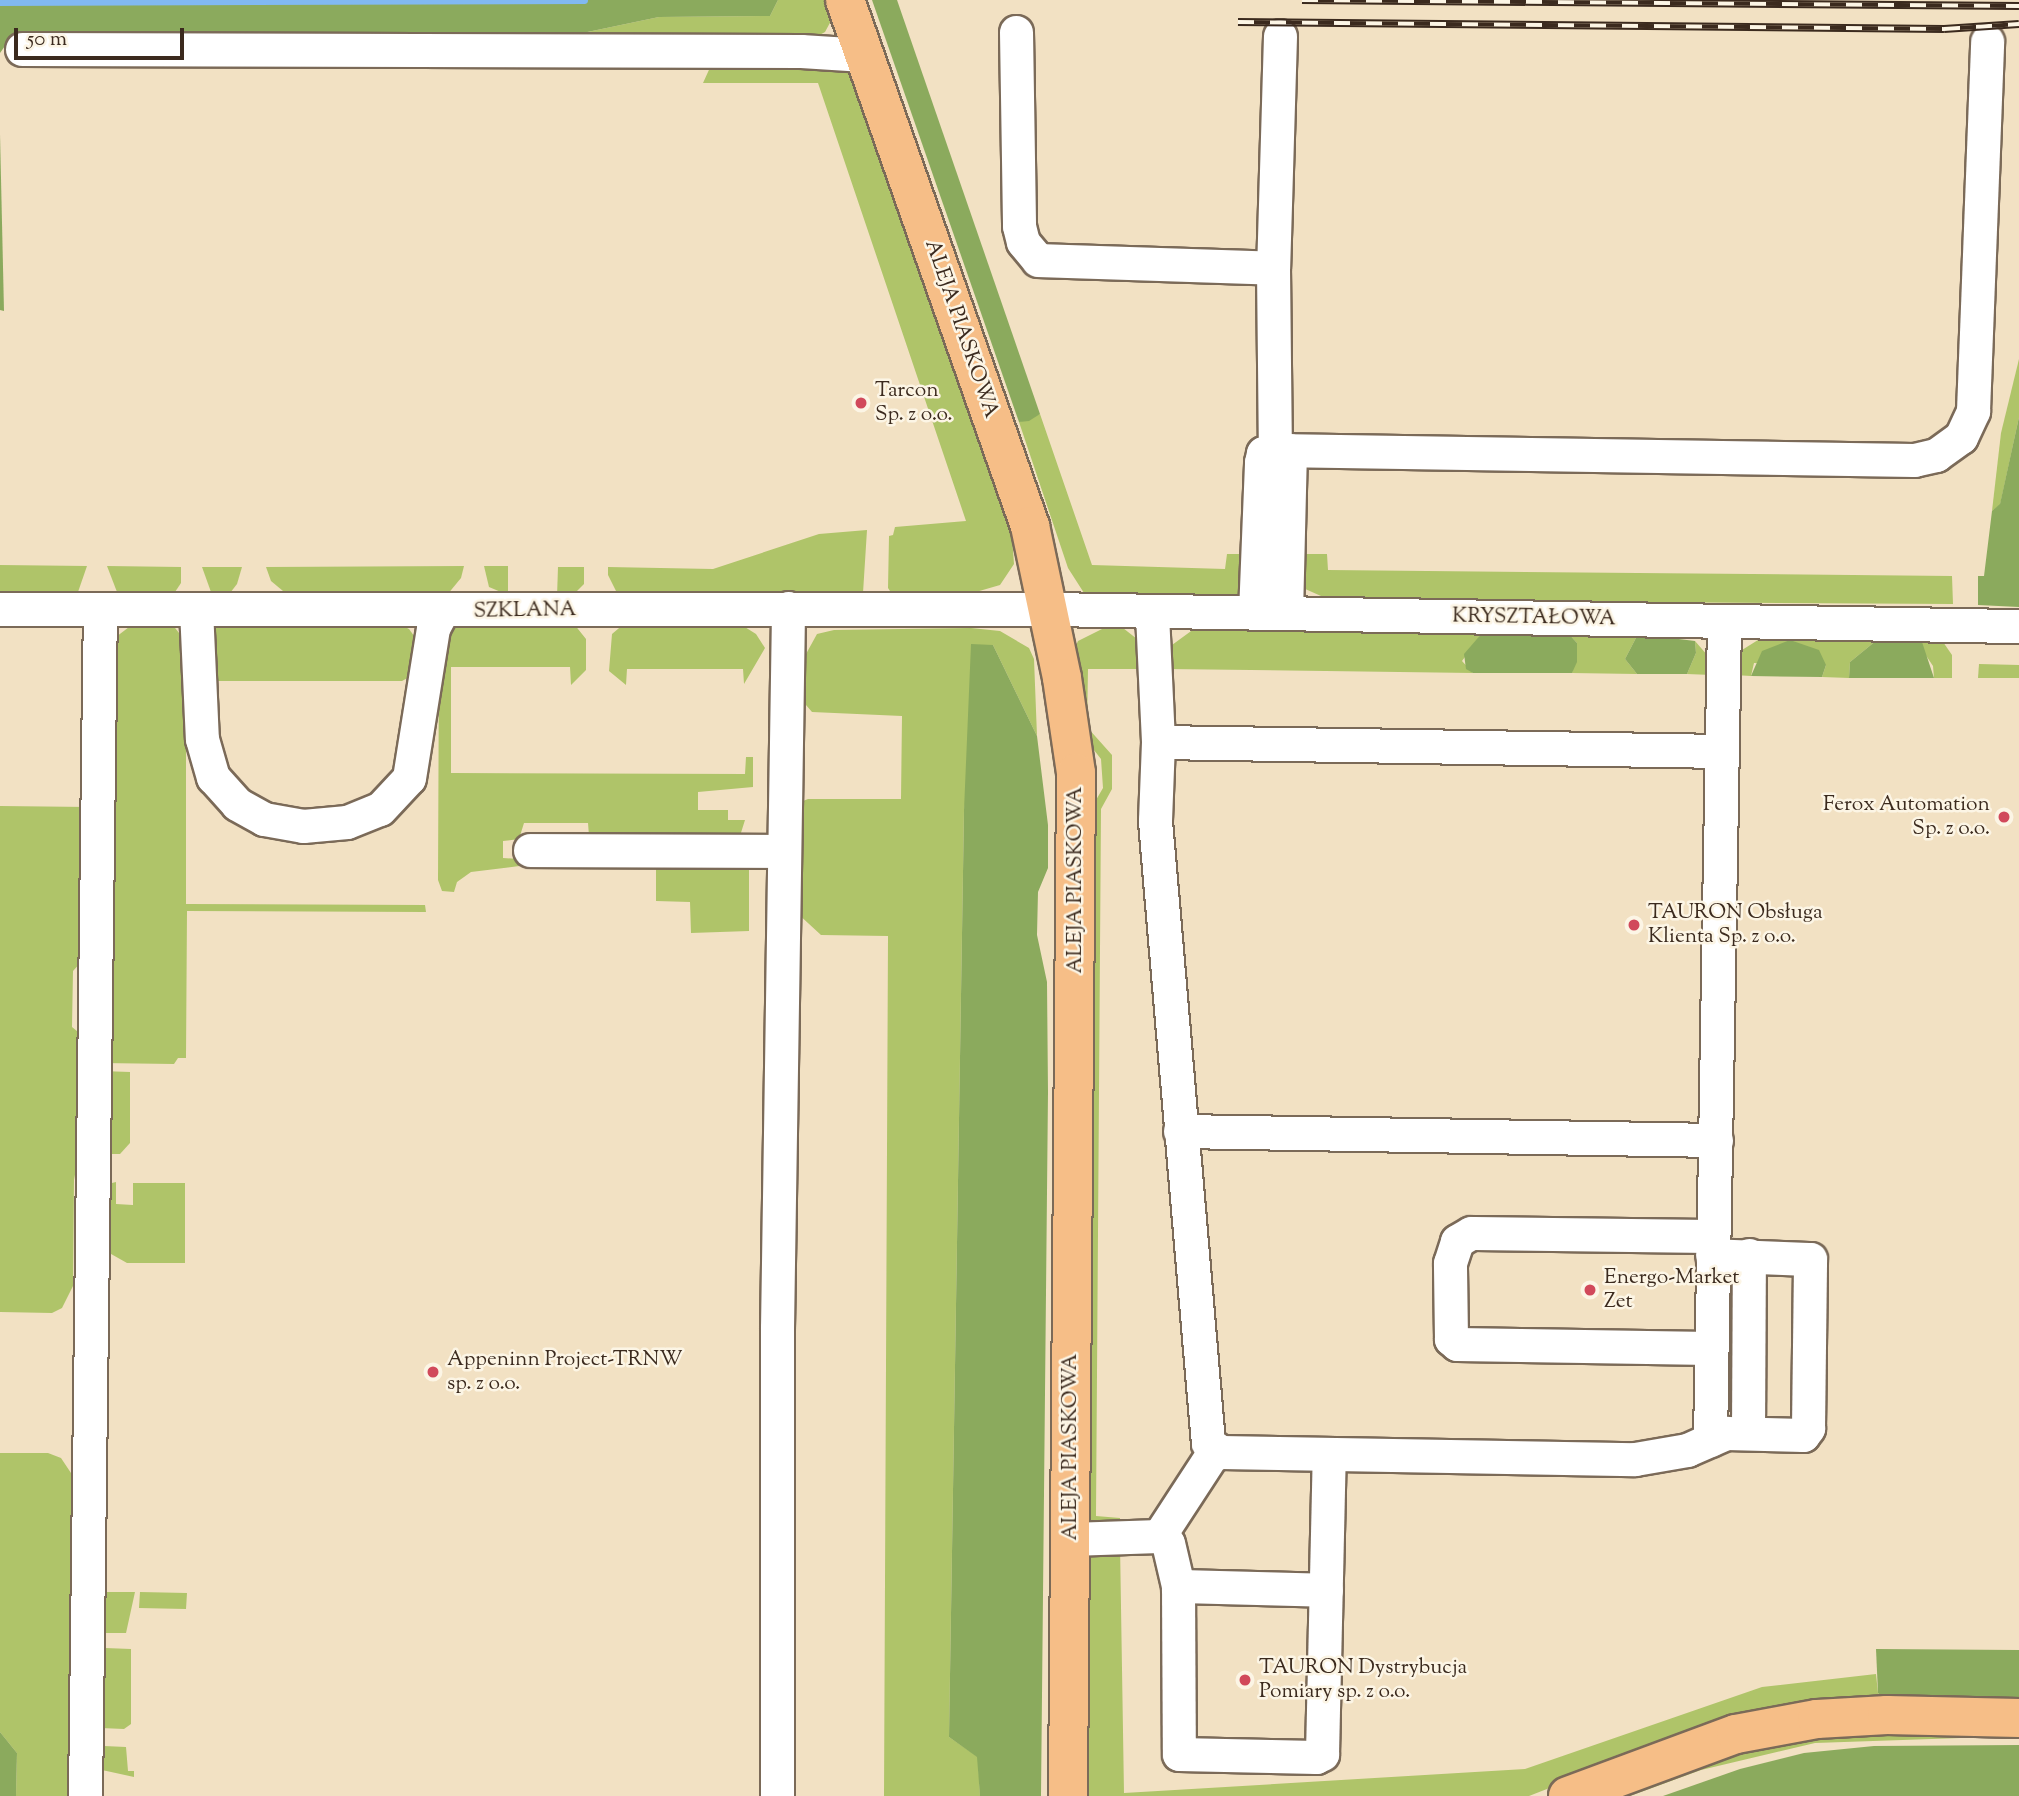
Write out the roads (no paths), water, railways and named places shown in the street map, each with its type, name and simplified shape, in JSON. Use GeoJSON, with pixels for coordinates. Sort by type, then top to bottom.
{"type":"FeatureCollection","features":[{"type":"Feature","properties":{"kind":"main road","name":"ALEJA PIASKOWA"},"geometry":{"type":"LineString","coordinates":[[845,0],[1030,526],[1050,610],[1076,773],[1068,1796]]}},
{"type":"Feature","properties":{"kind":"main road"},"geometry":{"type":"LineString","coordinates":[[1569,1796],[1736,1734],[1817,1719],[1887,1715],[2019,1718]]}},
{"type":"Feature","properties":{"kind":"street"},"geometry":{"type":"LineString","coordinates":[[1016,32],[1019,226],[1023,242],[1038,260],[1273,268]]}},
{"type":"Feature","properties":{"kind":"street"},"geometry":{"type":"LineString","coordinates":[[1280,36],[1273,268],[1283,450]]}},
{"type":"Feature","properties":{"kind":"street"},"geometry":{"type":"LineString","coordinates":[[1270,613],[1261,462],[1263,453],[1283,450],[1914,460],[1937,455],[1961,437],[1973,411],[1977,385],[1987,41]]}},
{"type":"Feature","properties":{"kind":"street"},"geometry":{"type":"LineString","coordinates":[[22,49],[802,51],[863,55]]}},
{"type":"Feature","properties":{"kind":"street"},"geometry":{"type":"LineString","coordinates":[[777,1796],[783,851],[788,608]]}},
{"type":"Feature","properties":{"kind":"street","name":"SZKLANA"},"geometry":{"type":"LineString","coordinates":[[0,609],[1050,610]]}},
{"type":"Feature","properties":{"kind":"street"},"geometry":{"type":"LineString","coordinates":[[85,1796],[100,609]]}},
{"type":"Feature","properties":{"kind":"street"},"geometry":{"type":"LineString","coordinates":[[196,610],[202,739],[213,777],[237,804],[264,819],[303,826],[346,822],[380,809],[409,778],[433,628],[442,611]]}},
{"type":"Feature","properties":{"kind":"street","name":"KRYSZTAŁOWA"},"geometry":{"type":"LineString","coordinates":[[1050,610],[1153,614],[1270,613],[2019,626]]}},
{"type":"Feature","properties":{"kind":"street"},"geometry":{"type":"LineString","coordinates":[[1153,614],[1158,742],[1155,821],[1205,1428],[1215,1450]]}},
{"type":"Feature","properties":{"kind":"street"},"geometry":{"type":"LineString","coordinates":[[1710,1440],[1724,621]]}},
{"type":"Feature","properties":{"kind":"street"},"geometry":{"type":"LineString","coordinates":[[1158,742],[1722,751]]}},
{"type":"Feature","properties":{"kind":"street"},"geometry":{"type":"LineString","coordinates":[[530,850],[783,851]]}},
{"type":"Feature","properties":{"kind":"street"},"geometry":{"type":"LineString","coordinates":[[1180,1131],[1716,1140]]}},
{"type":"Feature","properties":{"kind":"street"},"geometry":{"type":"LineString","coordinates":[[1215,1450],[1635,1459],[1688,1450],[1726,1433],[1807,1432],[1811,1273],[1808,1257],[1749,1255],[1712,1246],[1471,1233],[1457,1241],[1450,1263],[1451,1339],[1457,1344],[1710,1348]]}},
{"type":"Feature","properties":{"kind":"street"},"geometry":{"type":"LineString","coordinates":[[1748,1433],[1749,1255]]}},
{"type":"Feature","properties":{"kind":"street"},"geometry":{"type":"LineString","coordinates":[[1159,1536],[1215,1450]]}},
{"type":"Feature","properties":{"kind":"street"},"geometry":{"type":"LineString","coordinates":[[1159,1536],[1172,1554],[1178,1586],[1177,1744],[1185,1757],[1322,1754],[1329,1454]]}},
{"type":"Feature","properties":{"kind":"street"},"geometry":{"type":"LineString","coordinates":[[1070,1539],[1159,1536]]}},
{"type":"Feature","properties":{"kind":"street"},"geometry":{"type":"LineString","coordinates":[[1178,1586],[1326,1590]]}},
{"type":"Feature","properties":{"kind":"waterway"},"geometry":{"type":"LineString","coordinates":[[0,2],[584,0]]}},
{"type":"Feature","properties":{"kind":"railway"},"geometry":{"type":"LineString","coordinates":[[1302,0],[2019,6]]}},
{"type":"Feature","properties":{"kind":"railway"},"geometry":{"type":"LineString","coordinates":[[1238,22],[1944,29],[2019,24]]}},
{"type":"Feature","properties":{"kind":"place","name":"Tarcon Sp. z o.o."},"geometry":{"type":"Point","coordinates":[861,403]}},
{"type":"Feature","properties":{"kind":"place","name":"Ferox Automation Sp. z o.o."},"geometry":{"type":"Point","coordinates":[2004,817]}},
{"type":"Feature","properties":{"kind":"place","name":"TAURON Obsługa Klienta Sp. z o.o."},"geometry":{"type":"Point","coordinates":[1634,925]}},
{"type":"Feature","properties":{"kind":"place","name":"Energo-Market Zet"},"geometry":{"type":"Point","coordinates":[1590,1290]}},
{"type":"Feature","properties":{"kind":"place","name":"Appeninn Project-TRNW sp. z o.o."},"geometry":{"type":"Point","coordinates":[433,1372]}},
{"type":"Feature","properties":{"kind":"place","name":"TAURON Dystrybucja Pomiary sp. z o.o."},"geometry":{"type":"Point","coordinates":[1245,1680]}}]}
